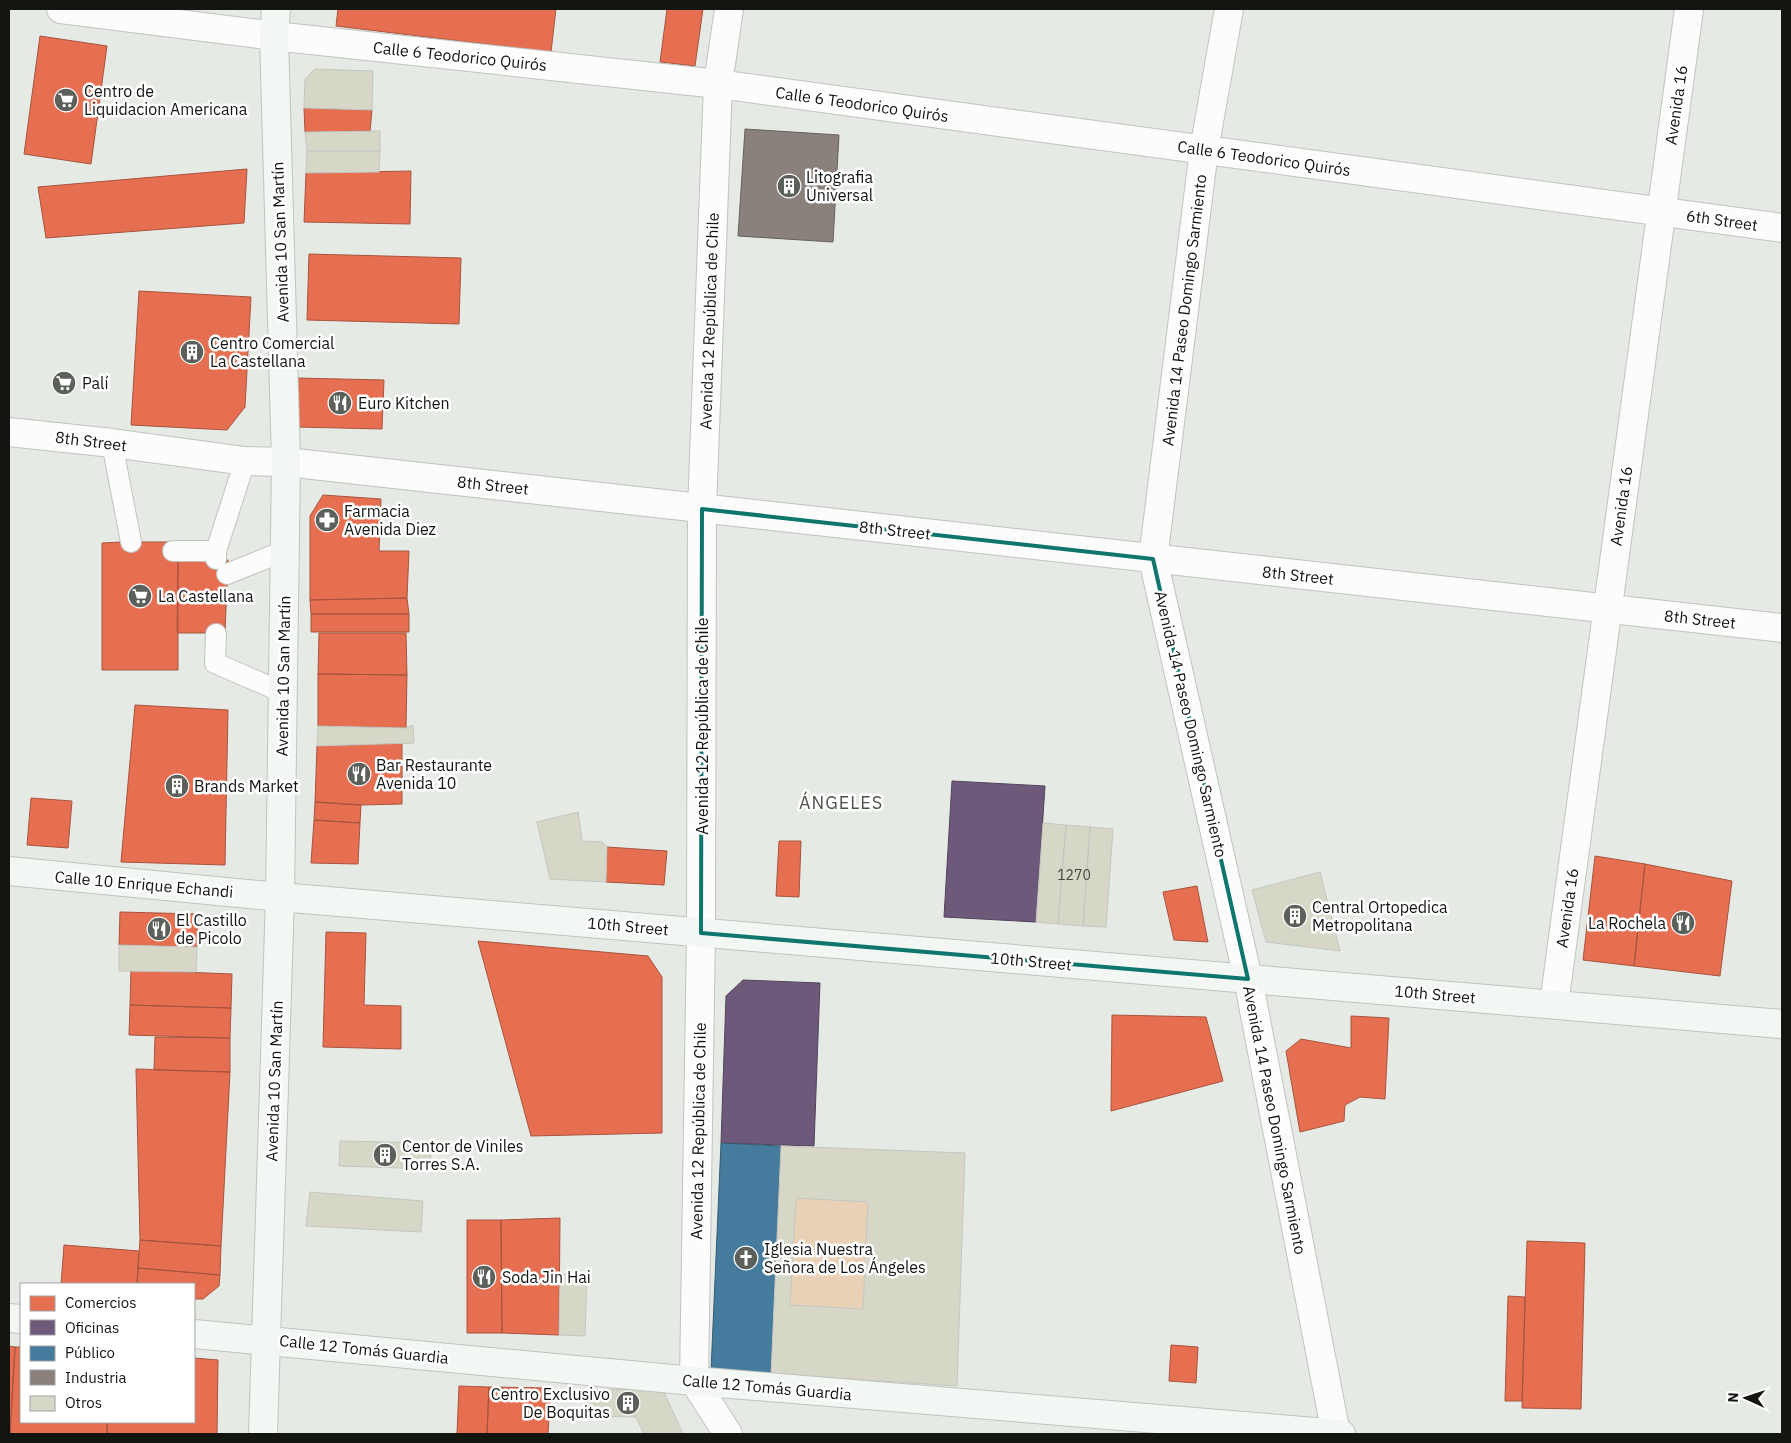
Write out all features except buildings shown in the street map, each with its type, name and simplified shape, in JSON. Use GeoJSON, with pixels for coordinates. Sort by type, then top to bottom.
{"type":"FeatureCollection","features":[{"type":"Feature","properties":{"kind":"street","name":"Calle 6 Teodorico Quirós"},"geometry":{"type":"LineString","coordinates":[[61,9],[274,36],[718,84],[1662,212]]}},
{"type":"Feature","properties":{"kind":"street","name":"Avenida 10 San Martín"},"geometry":{"type":"LineString","coordinates":[[263,1434],[280,897],[286,462],[274,36],[276,9]]}},
{"type":"Feature","properties":{"kind":"street","name":"Avenida 12 República de Chile"},"geometry":{"type":"LineString","coordinates":[[694,1381],[701,933],[702,509],[718,84],[729,9]]}},
{"type":"Feature","properties":{"kind":"street","name":"Avenida 14 Paseo Domingo Sarmiento"},"geometry":{"type":"LineString","coordinates":[[1229,9],[1204,150],[1153,559],[1248,979],[1336,1434]]}},
{"type":"Feature","properties":{"kind":"street","name":"Avenida 16"},"geometry":{"type":"LineString","coordinates":[[1554,1004],[1689,9]]}},
{"type":"Feature","properties":{"kind":"street","name":"6th Street"},"geometry":{"type":"LineString","coordinates":[[1662,212],[1782,228]]}},
{"type":"Feature","properties":{"kind":"street","name":"8th Street"},"geometry":{"type":"LineString","coordinates":[[9,432],[112,443],[245,461],[286,462],[1782,628]]}},
{"type":"Feature","properties":{"kind":"street","name":"Calle 10 Enrique Echandi"},"geometry":{"type":"LineString","coordinates":[[9,871],[280,897]]}},
{"type":"Feature","properties":{"kind":"street","name":"10th Street"},"geometry":{"type":"LineString","coordinates":[[280,897],[1782,1024]]}},
{"type":"Feature","properties":{"kind":"street","name":"Calle 12 Tomás Guardia"},"geometry":{"type":"LineString","coordinates":[[195,1334],[694,1381],[1341,1434]]}},
{"type":"Feature","properties":{"kind":"street"},"geometry":{"type":"LineString","coordinates":[[694,1381],[728,1434]]}},
{"type":"Feature","properties":{"kind":"lane"},"geometry":{"type":"LineString","coordinates":[[112,443],[131,542]]}},
{"type":"Feature","properties":{"kind":"lane"},"geometry":{"type":"LineString","coordinates":[[220,561],[245,461]]}},
{"type":"Feature","properties":{"kind":"lane"},"geometry":{"type":"LineString","coordinates":[[173,550],[220,561],[284,551]]}},
{"type":"Feature","properties":{"kind":"lane"},"geometry":{"type":"LineString","coordinates":[[216,634],[215,663],[282,692]]}},
{"type":"Feature","properties":{"kind":"highlighted area"},"geometry":{"type":"Polygon","coordinates":[[[702,509],[1153,559],[1248,979],[701,933],[702,509]]]}},
{"type":"Feature","properties":{"kind":"shaded area"},"geometry":{"type":"Polygon","coordinates":[[[796,1198],[868,1202],[863,1309],[790,1305],[796,1198]]]}},
{"type":"Feature","properties":{"kind":"place","name":"Centro de Liquidacion Americana"},"geometry":{"type":"Point","coordinates":[66,100]}},
{"type":"Feature","properties":{"kind":"place","name":"Litografia Universal"},"geometry":{"type":"Point","coordinates":[789,186]}},
{"type":"Feature","properties":{"kind":"place","name":"Centro Comercial La Castellana"},"geometry":{"type":"Point","coordinates":[192,352]}},
{"type":"Feature","properties":{"kind":"place","name":"Palí"},"geometry":{"type":"Point","coordinates":[64,383]}},
{"type":"Feature","properties":{"kind":"place","name":"Euro Kitchen"},"geometry":{"type":"Point","coordinates":[340,403]}},
{"type":"Feature","properties":{"kind":"place","name":"Farmacia Avenida Diez"},"geometry":{"type":"Point","coordinates":[327,520]}},
{"type":"Feature","properties":{"kind":"place","name":"La Castellana"},"geometry":{"type":"Point","coordinates":[140,596]}},
{"type":"Feature","properties":{"kind":"place","name":"Bar Restaurante Avenida 10"},"geometry":{"type":"Point","coordinates":[359,774]}},
{"type":"Feature","properties":{"kind":"place","name":"Brands Market"},"geometry":{"type":"Point","coordinates":[177,786]}},
{"type":"Feature","properties":{"kind":"place","name":"Central Ortopedica Metropolitana"},"geometry":{"type":"Point","coordinates":[1295,916]}},
{"type":"Feature","properties":{"kind":"place","name":"La Rochela"},"geometry":{"type":"Point","coordinates":[1683,923]}},
{"type":"Feature","properties":{"kind":"place","name":"El Castillo de Picolo"},"geometry":{"type":"Point","coordinates":[159,929]}},
{"type":"Feature","properties":{"kind":"place","name":"Centor de Viniles Torres S.A."},"geometry":{"type":"Point","coordinates":[385,1155]}},
{"type":"Feature","properties":{"kind":"place","name":"Iglesia Nuestra Señora de Los Ángeles"},"geometry":{"type":"Point","coordinates":[746,1258]}},
{"type":"Feature","properties":{"kind":"place","name":"Soda Jin Hai"},"geometry":{"type":"Point","coordinates":[484,1277]}},
{"type":"Feature","properties":{"kind":"place","name":"Centro Exclusivo De Boquitas"},"geometry":{"type":"Point","coordinates":[628,1403]}},
{"type":"Feature","properties":{"kind":"district","name":"ÁNGELES"},"geometry":{"type":"Point","coordinates":[841,803]}}]}
